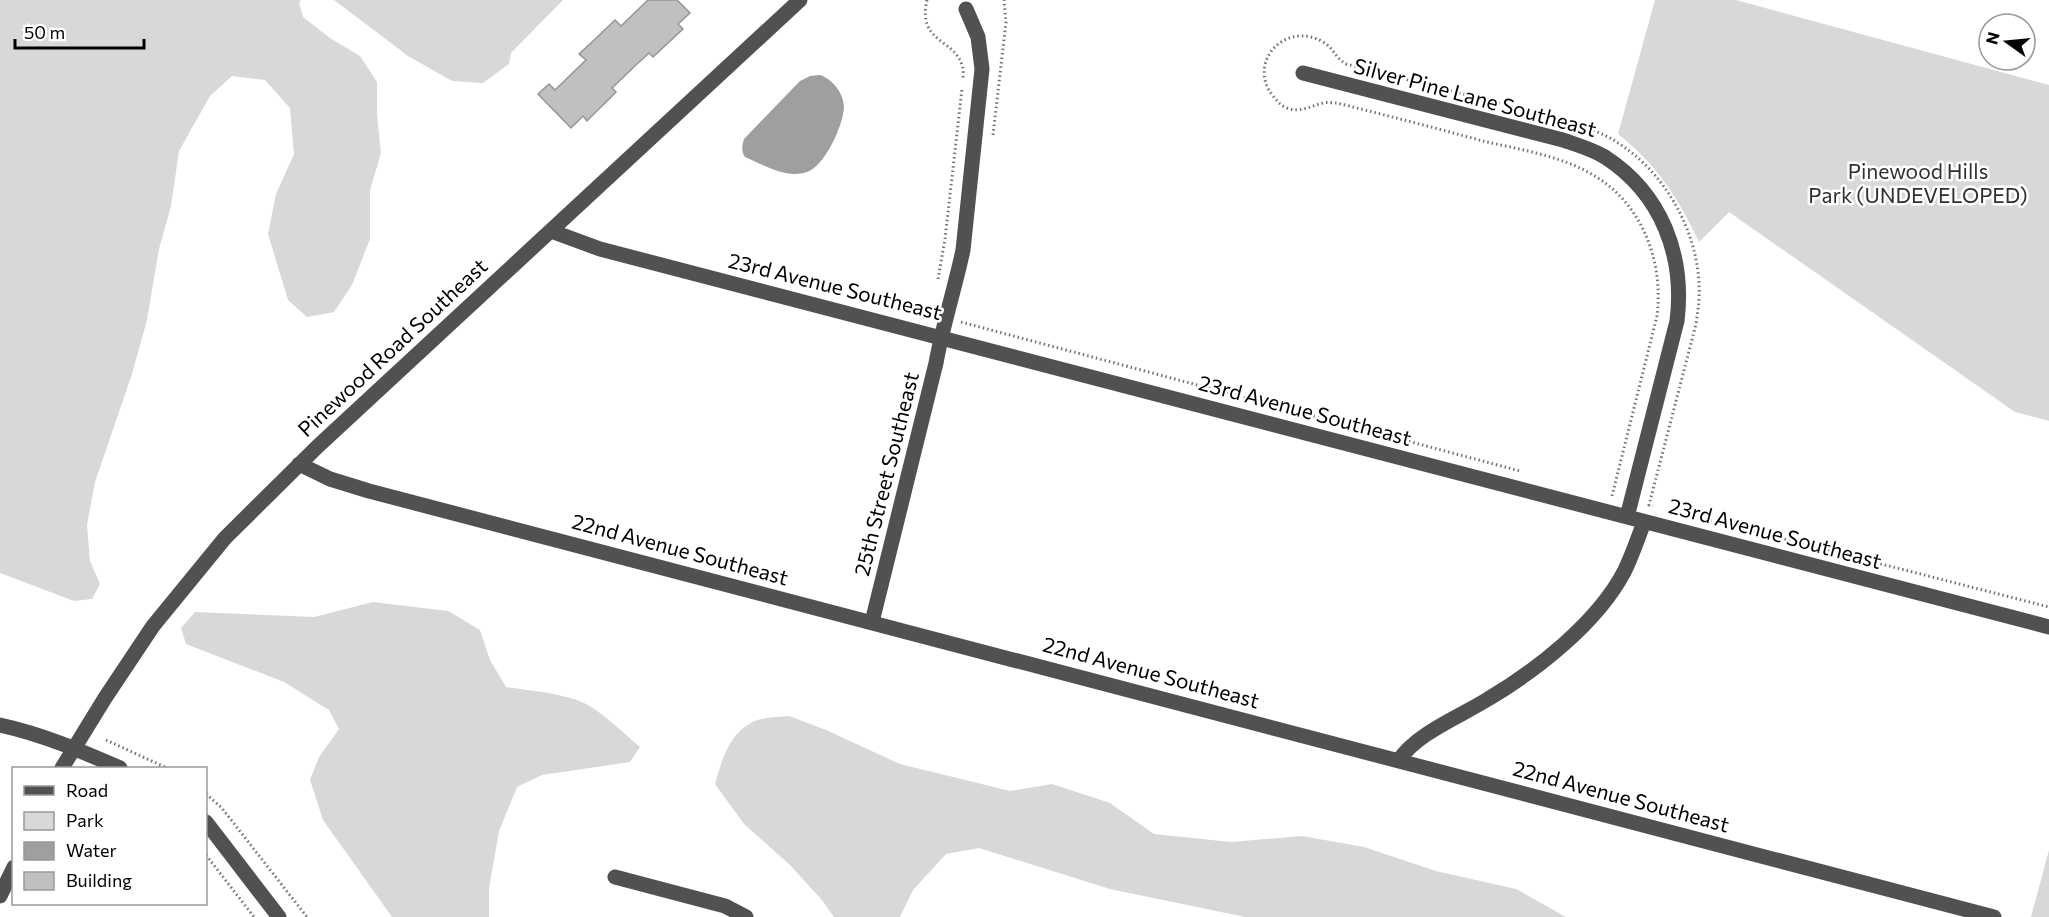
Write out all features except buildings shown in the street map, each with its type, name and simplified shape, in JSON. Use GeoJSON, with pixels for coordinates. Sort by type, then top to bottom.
{"type":"FeatureCollection","features":[{"type":"Feature","properties":{"kind":"street","name":"Pinewood Road Southeast"},"geometry":{"type":"LineString","coordinates":[[63,767],[111,689],[177,595],[225,538],[299,464],[800,0]]}},
{"type":"Feature","properties":{"kind":"street","name":"25th Street Southeast"},"geometry":{"type":"LineString","coordinates":[[872,622],[963,250],[982,69],[978,36],[966,9]]}},
{"type":"Feature","properties":{"kind":"street","name":"Silver Pine Lane Southeast"},"geometry":{"type":"LineString","coordinates":[[1303,73],[1587,148],[1605,157],[1620,169],[1648,198],[1663,222],[1674,250],[1680,284],[1680,300],[1677,321],[1627,517]]}},
{"type":"Feature","properties":{"kind":"street","name":"23rd Avenue Southeast"},"geometry":{"type":"LineString","coordinates":[[551,231],[583,244],[2049,627]]}},
{"type":"Feature","properties":{"kind":"street","name":"22nd Avenue Southeast"},"geometry":{"type":"LineString","coordinates":[[299,464],[330,479],[369,491],[1994,917]]}},
{"type":"Feature","properties":{"kind":"street"},"geometry":{"type":"LineString","coordinates":[[1399,760],[1407,749],[1491,698],[1573,635],[1611,593],[1624,572],[1644,522]]}},
{"type":"Feature","properties":{"kind":"street"},"geometry":{"type":"LineString","coordinates":[[0,725],[74,747],[118,767]]}},
{"type":"Feature","properties":{"kind":"street"},"geometry":{"type":"LineString","coordinates":[[207,823],[279,917]]}},
{"type":"Feature","properties":{"kind":"street"},"geometry":{"type":"LineString","coordinates":[[0,896],[12,871]]}},
{"type":"Feature","properties":{"kind":"street"},"geometry":{"type":"LineString","coordinates":[[615,877],[725,906],[746,917]]}},
{"type":"Feature","properties":{"kind":"path"},"geometry":{"type":"LineString","coordinates":[[927,0],[926,19],[931,33],[956,55],[962,64],[964,78],[945,239],[936,286]]}},
{"type":"Feature","properties":{"kind":"path"},"geometry":{"type":"LineString","coordinates":[[1612,496],[1657,316],[1659,299],[1654,256],[1641,224],[1631,210],[1619,196],[1594,175],[1557,160],[1337,103],[1324,103],[1298,110],[1288,109],[1279,103],[1264,84],[1265,63],[1277,44],[1298,35],[1311,37],[1324,42],[1332,49],[1337,59],[1346,64],[1569,121],[1594,130],[1633,154],[1663,186],[1686,224],[1693,244],[1700,282],[1696,324],[1649,505],[1661,508]]}},
{"type":"Feature","properties":{"kind":"path"},"geometry":{"type":"LineString","coordinates":[[963,322],[1523,471]]}},
{"type":"Feature","properties":{"kind":"path"},"geometry":{"type":"LineString","coordinates":[[1706,519],[2049,607]]}},
{"type":"Feature","properties":{"kind":"path"},"geometry":{"type":"LineString","coordinates":[[106,740],[165,767]]}},
{"type":"Feature","properties":{"kind":"path"},"geometry":{"type":"LineString","coordinates":[[207,795],[221,807],[307,917]]}},
{"type":"Feature","properties":{"kind":"path"},"geometry":{"type":"LineString","coordinates":[[207,856],[254,917]]}},
{"type":"Feature","properties":{"kind":"green space"},"geometry":{"type":"Polygon","coordinates":[[[0,0],[301,0],[299,3],[303,17],[330,38],[360,56],[377,82],[381,153],[370,190],[370,239],[352,285],[334,312],[307,317],[288,300],[268,234],[276,194],[294,154],[290,108],[265,80],[232,76],[210,96],[179,151],[171,206],[159,249],[147,320],[132,374],[95,482],[87,525],[90,561],[100,584],[92,599],[74,601],[0,573],[0,0]]]}},
{"type":"Feature","properties":{"kind":"green space"},"geometry":{"type":"Polygon","coordinates":[[[334,0],[563,0],[511,53],[509,64],[483,83],[452,81],[408,56],[334,0]]]}},
{"type":"Feature","properties":{"kind":"green space","name":"Pinewood Hills Park (UNDEVELOPED)"},"geometry":{"type":"Polygon","coordinates":[[[1655,0],[1736,0],[1977,65],[1977,72],[2001,72],[2049,85],[2049,421],[2015,412],[1729,212],[1699,242],[1683,210],[1665,182],[1644,157],[1618,134],[1655,0]]]}},
{"type":"Feature","properties":{"kind":"green space"},"geometry":{"type":"Polygon","coordinates":[[[373,602],[448,611],[480,630],[490,660],[506,687],[556,695],[584,703],[606,717],[640,747],[630,762],[542,775],[517,787],[499,831],[489,888],[489,917],[392,917],[323,820],[310,780],[319,757],[339,729],[329,710],[284,682],[186,644],[181,628],[195,612],[314,617],[373,602]]]}},
{"type":"Feature","properties":{"kind":"green space"},"geometry":{"type":"Polygon","coordinates":[[[789,716],[826,730],[900,764],[1010,791],[1052,784],[1110,803],[1154,834],[1231,842],[1302,836],[1364,847],[1436,871],[1516,889],[1566,917],[1245,917],[1110,889],[979,848],[946,854],[913,890],[900,917],[834,917],[790,865],[744,824],[715,784],[728,748],[739,732],[759,720],[789,716]]]}},
{"type":"Feature","properties":{"kind":"green space"},"geometry":{"type":"Polygon","coordinates":[[[2049,850],[2049,917],[2031,917],[2049,850]]]}},
{"type":"Feature","properties":{"kind":"water"},"geometry":{"type":"Polygon","coordinates":[[[820,75],[836,87],[842,96],[844,106],[837,133],[820,162],[807,172],[791,174],[745,157],[742,148],[744,139],[800,81],[810,76],[820,75]]]}}]}
